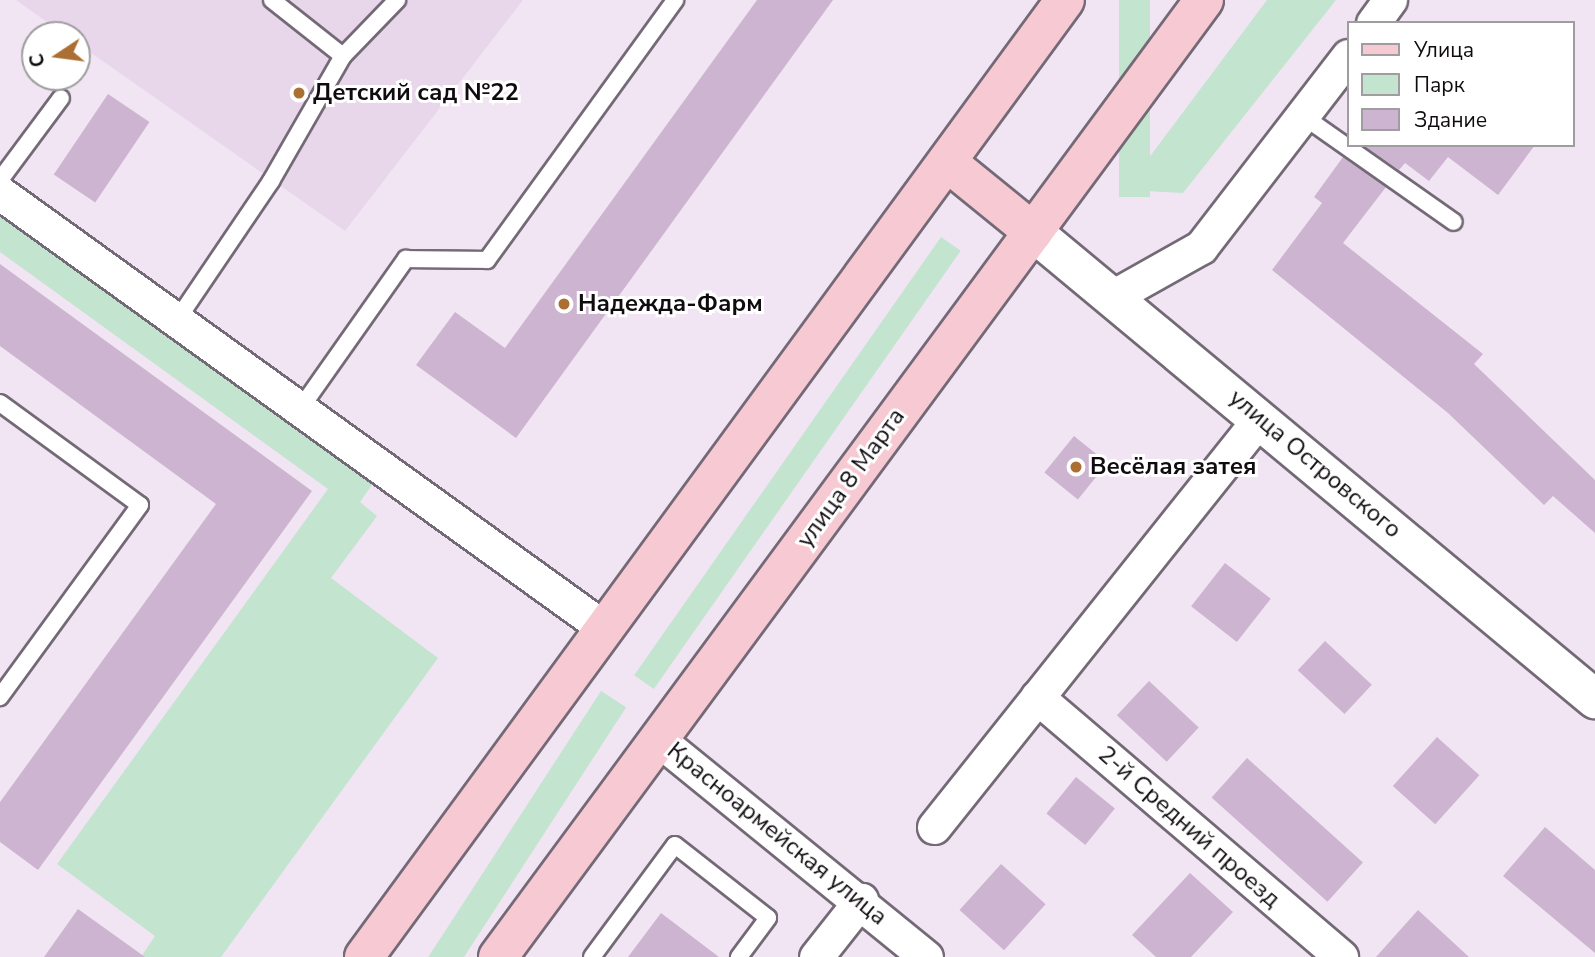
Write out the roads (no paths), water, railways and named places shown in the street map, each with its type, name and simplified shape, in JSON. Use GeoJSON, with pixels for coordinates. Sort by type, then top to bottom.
{"type":"FeatureCollection","features":[{"type":"Feature","properties":{"kind":"main road"},"geometry":{"type":"LineString","coordinates":[[364,957],[1065,0]]}},
{"type":"Feature","properties":{"kind":"main road","name":"улица 8 Марта"},"geometry":{"type":"LineString","coordinates":[[498,957],[1204,0]]}},
{"type":"Feature","properties":{"kind":"main road"},"geometry":{"type":"LineString","coordinates":[[947,162],[1033,232]]}},
{"type":"Feature","properties":{"kind":"street"},"geometry":{"type":"LineString","coordinates":[[1374,21],[1390,0]]}},
{"type":"Feature","properties":{"kind":"street"},"geometry":{"type":"LineString","coordinates":[[1112,297],[1201,247],[1346,59]]}},
{"type":"Feature","properties":{"kind":"street"},"geometry":{"type":"LineString","coordinates":[[0,193],[604,628]]}},
{"type":"Feature","properties":{"kind":"street","name":"улица Островского"},"geometry":{"type":"LineString","coordinates":[[1033,232],[1595,699]]}},
{"type":"Feature","properties":{"kind":"street"},"geometry":{"type":"LineString","coordinates":[[934,827],[1260,418]]}},
{"type":"Feature","properties":{"kind":"street","name":"2-й Средний проезд"},"geometry":{"type":"LineString","coordinates":[[1037,697],[1341,957]]}},
{"type":"Feature","properties":{"kind":"street","name":"Красноармейская улица"},"geometry":{"type":"LineString","coordinates":[[659,740],[861,900],[926,957]]}},
{"type":"Feature","properties":{"kind":"street"},"geometry":{"type":"LineString","coordinates":[[816,957],[861,900]]}},
{"type":"Feature","properties":{"kind":"lane"},"geometry":{"type":"LineString","coordinates":[[272,0],[343,55]]}},
{"type":"Feature","properties":{"kind":"lane"},"geometry":{"type":"LineString","coordinates":[[177,320],[271,181],[343,55],[397,0]]}},
{"type":"Feature","properties":{"kind":"lane"},"geometry":{"type":"LineString","coordinates":[[300,409],[406,258],[487,260],[675,0]]}},
{"type":"Feature","properties":{"kind":"lane"},"geometry":{"type":"LineString","coordinates":[[0,180],[61,99]]}},
{"type":"Feature","properties":{"kind":"lane"},"geometry":{"type":"LineString","coordinates":[[1303,117],[1346,147]]}},
{"type":"Feature","properties":{"kind":"lane"},"geometry":{"type":"LineString","coordinates":[[1346,147],[1454,222]]}},
{"type":"Feature","properties":{"kind":"lane"},"geometry":{"type":"LineString","coordinates":[[0,403],[140,505],[0,697]]}},
{"type":"Feature","properties":{"kind":"lane"},"geometry":{"type":"LineString","coordinates":[[592,957],[675,845],[768,918],[739,957]]}},
{"type":"Feature","properties":{"kind":"place","name":"Детский сад №22"},"geometry":{"type":"Point","coordinates":[299,93]}},
{"type":"Feature","properties":{"kind":"place","name":"Надежда-Фарм"},"geometry":{"type":"Point","coordinates":[564,304]}},
{"type":"Feature","properties":{"kind":"place","name":"Весёлая затея"},"geometry":{"type":"Point","coordinates":[1076,467]}}]}
